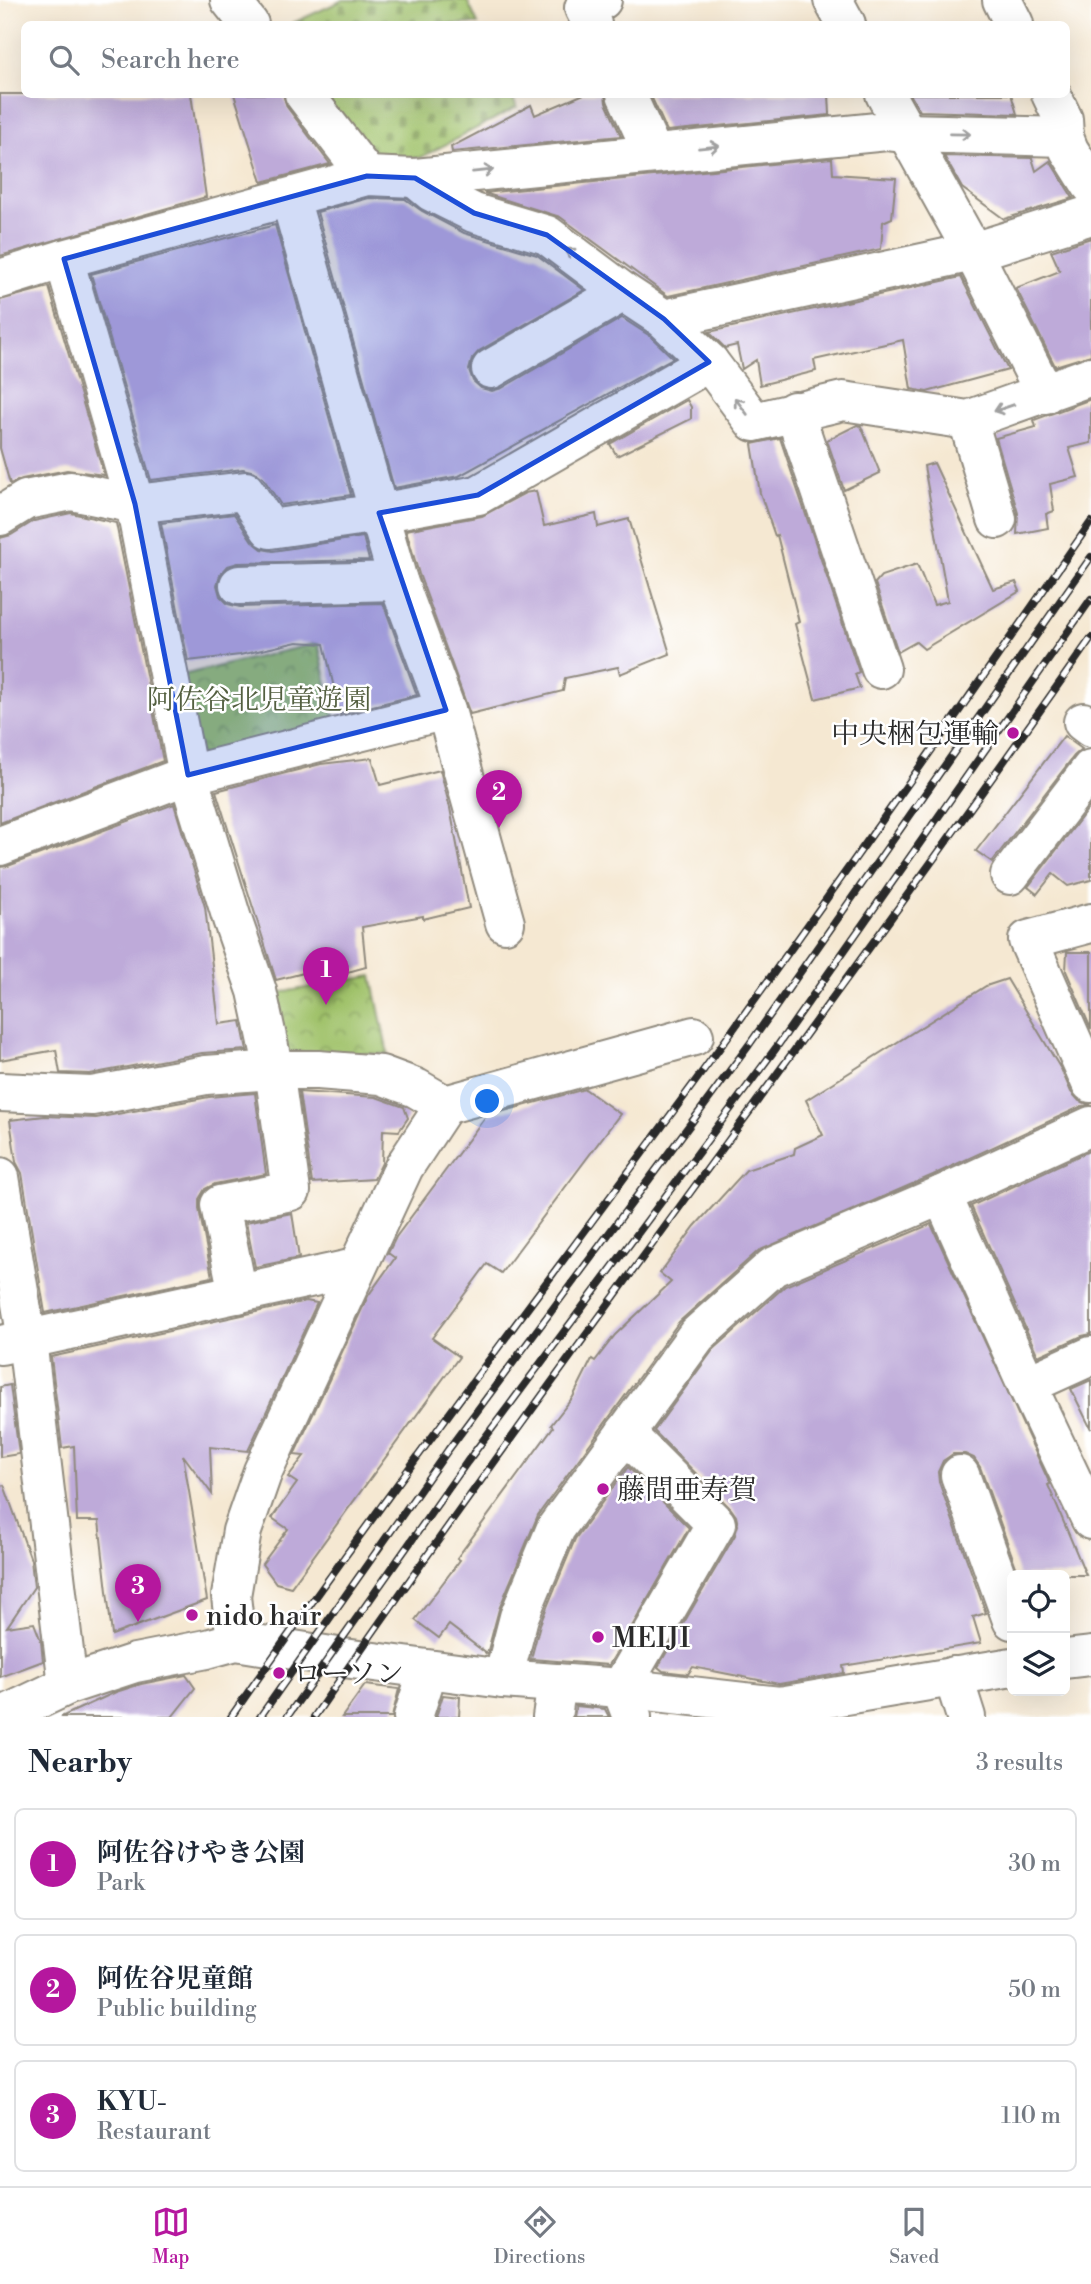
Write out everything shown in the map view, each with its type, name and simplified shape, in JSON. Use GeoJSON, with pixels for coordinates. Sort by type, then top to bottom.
{"type":"FeatureCollection","features":[{"type":"Feature","properties":{"kind":"street"},"geometry":{"type":"LineString","coordinates":[[230,0],[247,21]]}},
{"type":"Feature","properties":{"kind":"street"},"geometry":{"type":"LineString","coordinates":[[590,21],[584,8],[602,0]]}},
{"type":"Feature","properties":{"kind":"street"},"geometry":{"type":"LineString","coordinates":[[833,0],[844,21]]}},
{"type":"Feature","properties":{"kind":"street"},"geometry":{"type":"LineString","coordinates":[[1002,0],[1012,21]]}},
{"type":"Feature","properties":{"kind":"street"},"geometry":{"type":"LineString","coordinates":[[307,98],[367,176]]}},
{"type":"Feature","properties":{"kind":"street"},"geometry":{"type":"LineString","coordinates":[[628,98],[653,153]]}},
{"type":"Feature","properties":{"kind":"street"},"geometry":{"type":"LineString","coordinates":[[887,98],[973,252],[1045,394]]}},
{"type":"Feature","properties":{"kind":"street"},"geometry":{"type":"LineString","coordinates":[[1053,98],[1075,141],[1091,185]]}},
{"type":"Feature","properties":{"kind":"street"},"geometry":{"type":"LineString","coordinates":[[0,279],[367,176],[415,178],[887,131],[1075,141]]}},
{"type":"Feature","properties":{"kind":"street"},"geometry":{"type":"LineString","coordinates":[[415,178],[432,192],[474,213],[547,235],[623,292],[664,318],[709,362],[754,422],[843,401],[968,420],[1091,376]]}},
{"type":"Feature","properties":{"kind":"street"},"geometry":{"type":"LineString","coordinates":[[290,198],[398,581],[446,710],[505,923]]}},
{"type":"Feature","properties":{"kind":"street"},"geometry":{"type":"LineString","coordinates":[[664,318],[973,252],[1091,215]]}},
{"type":"Feature","properties":{"kind":"street"},"geometry":{"type":"LineString","coordinates":[[64,259],[135,504],[188,775],[257,991],[274,1070],[291,1191],[220,1205],[238,1294]]}},
{"type":"Feature","properties":{"kind":"street"},"geometry":{"type":"LineString","coordinates":[[491,369],[623,292]]}},
{"type":"Feature","properties":{"kind":"street"},"geometry":{"type":"LineString","coordinates":[[0,516],[26,500],[71,491],[135,504],[244,491],[270,529],[478,495],[709,362]]}},
{"type":"Feature","properties":{"kind":"street"},"geometry":{"type":"LineString","coordinates":[[794,411],[881,669]]}},
{"type":"Feature","properties":{"kind":"street"},"geometry":{"type":"LineString","coordinates":[[968,420],[997,519]]}},
{"type":"Feature","properties":{"kind":"street"},"geometry":{"type":"LineString","coordinates":[[239,585],[398,581]]}},
{"type":"Feature","properties":{"kind":"street"},"geometry":{"type":"LineString","coordinates":[[0,846],[188,775],[446,710]]}},
{"type":"Feature","properties":{"kind":"street"},"geometry":{"type":"LineString","coordinates":[[1010,875],[1091,769]]}},
{"type":"Feature","properties":{"kind":"street"},"geometry":{"type":"LineString","coordinates":[[1091,923],[1027,940],[1091,1083]]}},
{"type":"Feature","properties":{"kind":"street"},"geometry":{"type":"LineString","coordinates":[[236,1641],[231,1596],[242,1531],[263,1471],[404,1167],[444,1105],[694,1036]]}},
{"type":"Feature","properties":{"kind":"street"},"geometry":{"type":"LineString","coordinates":[[0,1092],[92,1096],[206,1075],[274,1070],[381,1075],[416,1088],[444,1105]]}},
{"type":"Feature","properties":{"kind":"street"},"geometry":{"type":"LineString","coordinates":[[503,1679],[519,1617],[555,1528],[697,1335],[773,1267],[942,1195],[1091,1126]]}},
{"type":"Feature","properties":{"kind":"street"},"geometry":{"type":"LineString","coordinates":[[0,1177],[13,1343],[68,1685]]}},
{"type":"Feature","properties":{"kind":"street"},"geometry":{"type":"LineString","coordinates":[[942,1195],[1091,1520]]}},
{"type":"Feature","properties":{"kind":"street"},"geometry":{"type":"LineString","coordinates":[[13,1343],[355,1268]]}},
{"type":"Feature","properties":{"kind":"street"},"geometry":{"type":"LineString","coordinates":[[1027,1385],[1091,1356]]}},
{"type":"Feature","properties":{"kind":"street"},"geometry":{"type":"LineString","coordinates":[[625,1433],[716,1524],[627,1702]]}},
{"type":"Feature","properties":{"kind":"street"},"geometry":{"type":"LineString","coordinates":[[960,1475],[1007,1606]]}},
{"type":"Feature","properties":{"kind":"street"},"geometry":{"type":"LineString","coordinates":[[1,1717],[68,1685],[135,1662],[236,1641],[503,1679],[555,1700],[808,1709],[953,1676],[1007,1668]]}},
{"type":"Feature","properties":{"kind":"street"},"geometry":{"type":"LineString","coordinates":[[1070,1658],[1091,1656]]}},
{"type":"Feature","properties":{"kind":"street"},"geometry":{"type":"LineString","coordinates":[[413,1717],[428,1670]]}},
{"type":"Feature","properties":{"kind":"street"},"geometry":{"type":"LineString","coordinates":[[953,1676],[966,1717]]}},
{"type":"Feature","properties":{"kind":"highlighted area"},"geometry":{"type":"Polygon","coordinates":[[[367,176],[415,178],[474,213],[547,235],[664,319],[709,362],[478,495],[379,513],[446,710],[188,775],[135,504],[64,259],[367,176]]]}},
{"type":"Feature","properties":{"kind":"green space"},"geometry":{"type":"Polygon","coordinates":[[[343,0],[467,0],[477,21],[298,21],[343,0]]]}},
{"type":"Feature","properties":{"kind":"green space"},"geometry":{"type":"Polygon","coordinates":[[[317,98],[512,98],[517,107],[420,158],[362,157],[317,98]]]}},
{"type":"Feature","properties":{"kind":"green space","name":"阿佐谷北児童遊園"},"geometry":{"type":"Polygon","coordinates":[[[318,643],[336,724],[200,756],[182,675],[318,643]]]}},
{"type":"Feature","properties":{"kind":"green space"},"geometry":{"type":"Polygon","coordinates":[[[372,976],[388,1054],[278,1052],[272,994],[372,976]]]}},
{"type":"Feature","properties":{"kind":"building"},"geometry":{"type":"Polygon","coordinates":[[[0,94],[21,94],[21,98],[192,98],[206,197],[0,256],[0,94]]]}},
{"type":"Feature","properties":{"kind":"building"},"geometry":{"type":"Polygon","coordinates":[[[235,98],[284,98],[287,107],[330,164],[262,182],[235,98]]]}},
{"type":"Feature","properties":{"kind":"building"},"geometry":{"type":"Polygon","coordinates":[[[575,98],[605,98],[621,136],[452,152],[451,147],[531,105],[535,115],[575,98]]]}},
{"type":"Feature","properties":{"kind":"building"},"geometry":{"type":"Polygon","coordinates":[[[652,98],[829,98],[830,115],[667,131],[652,98]]]}},
{"type":"Feature","properties":{"kind":"building"},"geometry":{"type":"Polygon","coordinates":[[[912,98],[1012,98],[1017,114],[920,111],[912,98]]]}},
{"type":"Feature","properties":{"kind":"building"},"geometry":{"type":"Polygon","coordinates":[[[944,156],[1032,158],[1036,171],[1050,161],[1073,198],[1004,219],[962,188],[944,156]]]}},
{"type":"Feature","properties":{"kind":"building"},"geometry":{"type":"Polygon","coordinates":[[[832,158],[833,174],[896,178],[892,218],[883,222],[881,249],[668,296],[560,217],[484,193],[832,158]]]}},
{"type":"Feature","properties":{"kind":"building"},"geometry":{"type":"Polygon","coordinates":[[[369,198],[405,199],[464,233],[537,255],[584,290],[479,351],[472,359],[469,370],[473,381],[481,388],[492,391],[502,388],[622,318],[650,336],[673,358],[459,476],[394,488],[317,212],[369,198]]]}},
{"type":"Feature","properties":{"kind":"building"},"geometry":{"type":"Polygon","coordinates":[[[275,225],[351,495],[281,505],[263,478],[255,472],[243,469],[151,480],[91,274],[275,225]]]}},
{"type":"Feature","properties":{"kind":"building"},"geometry":{"type":"Polygon","coordinates":[[[1091,238],[1091,355],[1055,366],[1016,288],[1060,271],[1051,251],[1091,238]]]}},
{"type":"Feature","properties":{"kind":"building"},"geometry":{"type":"Polygon","coordinates":[[[961,277],[1008,370],[927,392],[911,389],[903,340],[814,360],[816,371],[760,385],[756,360],[742,369],[737,345],[725,348],[709,332],[961,277]]]}},
{"type":"Feature","properties":{"kind":"building"},"geometry":{"type":"Polygon","coordinates":[[[49,287],[104,475],[67,470],[10,484],[0,448],[0,300],[49,287]]]}},
{"type":"Feature","properties":{"kind":"building"},"geometry":{"type":"Polygon","coordinates":[[[1091,399],[1091,443],[1069,448],[1078,477],[1050,484],[1054,511],[1046,514],[1048,528],[1017,534],[1018,513],[996,438],[1036,427],[1034,420],[1091,399]]]}},
{"type":"Feature","properties":{"kind":"building"},"geometry":{"type":"Polygon","coordinates":[[[687,400],[691,407],[691,419],[617,456],[610,444],[687,400]]]}},
{"type":"Feature","properties":{"kind":"building"},"geometry":{"type":"Polygon","coordinates":[[[857,425],[861,426],[880,473],[844,490],[827,440],[857,425]]]}},
{"type":"Feature","properties":{"kind":"building"},"geometry":{"type":"Polygon","coordinates":[[[780,438],[859,672],[855,674],[860,688],[815,699],[795,624],[799,622],[777,535],[775,536],[760,493],[752,444],[780,438]]]}},
{"type":"Feature","properties":{"kind":"building"},"geometry":{"type":"Polygon","coordinates":[[[934,463],[993,589],[1016,582],[1020,591],[924,649],[916,642],[898,652],[875,583],[881,576],[917,564],[934,605],[948,601],[924,466],[934,463]]]}},
{"type":"Feature","properties":{"kind":"building"},"geometry":{"type":"Polygon","coordinates":[[[536,491],[544,526],[596,514],[598,527],[629,519],[670,654],[620,674],[618,667],[565,678],[563,691],[470,714],[419,574],[406,530],[482,516],[525,493],[536,491]]]}},
{"type":"Feature","properties":{"kind":"building"},"geometry":{"type":"Polygon","coordinates":[[[71,513],[116,523],[163,761],[0,823],[0,538],[11,535],[34,521],[71,513]]]}},
{"type":"Feature","properties":{"kind":"building"},"geometry":{"type":"Polygon","coordinates":[[[234,514],[252,541],[262,549],[273,551],[363,537],[369,560],[238,563],[228,566],[220,575],[217,585],[220,596],[228,604],[240,607],[383,603],[417,695],[340,714],[324,644],[297,642],[240,655],[188,661],[161,523],[234,514]]]}},
{"type":"Feature","properties":{"kind":"building"},"geometry":{"type":"Polygon","coordinates":[[[1064,736],[1082,749],[992,862],[976,851],[1064,736]]]}},
{"type":"Feature","properties":{"kind":"building"},"geometry":{"type":"Polygon","coordinates":[[[372,758],[380,785],[440,770],[469,908],[423,919],[423,916],[362,927],[366,967],[337,975],[335,965],[276,980],[216,791],[321,764],[372,758]]]}},
{"type":"Feature","properties":{"kind":"building"},"geometry":{"type":"Polygon","coordinates":[[[174,804],[205,907],[219,1024],[241,1021],[247,1050],[202,1053],[90,1074],[60,1073],[56,1050],[0,1060],[0,867],[174,804]]]}},
{"type":"Feature","properties":{"kind":"building"},"geometry":{"type":"Polygon","coordinates":[[[1091,805],[1091,880],[1068,886],[1053,874],[1037,894],[1028,887],[1091,805]]]}},
{"type":"Feature","properties":{"kind":"building"},"geometry":{"type":"Polygon","coordinates":[[[1067,952],[1091,952],[1091,1029],[1066,971],[1067,952]]]}},
{"type":"Feature","properties":{"kind":"building"},"geometry":{"type":"Polygon","coordinates":[[[1007,979],[1059,1064],[1071,1092],[1079,1101],[1091,1105],[1082,1106],[933,1175],[758,1251],[679,1322],[538,1515],[499,1609],[487,1654],[449,1625],[439,1638],[415,1620],[553,1427],[551,1425],[573,1397],[592,1359],[595,1361],[615,1335],[671,1282],[660,1273],[695,1226],[746,1170],[794,1154],[795,1148],[823,1135],[806,1100],[986,986],[1007,979]]]}},
{"type":"Feature","properties":{"kind":"building"},"geometry":{"type":"Polygon","coordinates":[[[585,1089],[620,1114],[501,1273],[487,1264],[432,1338],[459,1357],[291,1587],[276,1583],[262,1564],[288,1529],[272,1518],[297,1483],[288,1477],[304,1456],[294,1455],[368,1296],[395,1258],[388,1253],[396,1237],[486,1116],[585,1089]]]}},
{"type":"Feature","properties":{"kind":"building"},"geometry":{"type":"Polygon","coordinates":[[[299,1092],[376,1097],[404,1107],[408,1118],[399,1131],[383,1130],[382,1163],[374,1179],[312,1183],[299,1092]]]}},
{"type":"Feature","properties":{"kind":"building"},"geometry":{"type":"Polygon","coordinates":[[[255,1093],[266,1174],[215,1184],[205,1189],[199,1199],[212,1277],[45,1313],[22,1173],[16,1162],[10,1120],[45,1116],[96,1118],[209,1097],[255,1093]]]}},
{"type":"Feature","properties":{"kind":"building"},"geometry":{"type":"Polygon","coordinates":[[[1091,1150],[1091,1334],[1038,1356],[971,1206],[1091,1150]]]}},
{"type":"Feature","properties":{"kind":"building"},"geometry":{"type":"Polygon","coordinates":[[[292,1213],[299,1258],[255,1267],[246,1222],[292,1213]]]}},
{"type":"Feature","properties":{"kind":"building"},"geometry":{"type":"Polygon","coordinates":[[[931,1224],[1050,1484],[1048,1485],[1086,1575],[1070,1575],[1070,1570],[1017,1570],[980,1467],[974,1458],[965,1454],[953,1454],[943,1461],[938,1472],[939,1482],[986,1613],[973,1617],[981,1643],[843,1666],[844,1673],[779,1684],[693,1667],[688,1674],[663,1671],[658,1667],[735,1535],[738,1525],[731,1509],[654,1431],[713,1350],[785,1286],[931,1224]]]}},
{"type":"Feature","properties":{"kind":"building"},"geometry":{"type":"Polygon","coordinates":[[[306,1301],[317,1303],[248,1451],[210,1447],[212,1494],[183,1455],[207,1600],[112,1635],[99,1521],[77,1521],[74,1446],[62,1448],[51,1357],[306,1301]]]}},
{"type":"Feature","properties":{"kind":"building"},"geometry":{"type":"Polygon","coordinates":[[[1091,1380],[1091,1429],[1071,1389],[1091,1380]]]}},
{"type":"Feature","properties":{"kind":"building"},"geometry":{"type":"Polygon","coordinates":[[[10,1385],[19,1454],[0,1457],[0,1387],[10,1385]]]}},
{"type":"Feature","properties":{"kind":"building"},"geometry":{"type":"Polygon","coordinates":[[[628,1467],[689,1528],[624,1640],[620,1636],[619,1648],[609,1665],[531,1659],[540,1624],[575,1539],[628,1467]]]}},
{"type":"Feature","properties":{"kind":"building"},"geometry":{"type":"Polygon","coordinates":[[[4,1485],[31,1560],[34,1587],[7,1627],[34,1623],[41,1641],[43,1661],[0,1677],[0,1486],[4,1485]]]}},
{"type":"Feature","properties":{"kind":"building"},"geometry":{"type":"Polygon","coordinates":[[[186,1675],[195,1688],[172,1717],[61,1717],[116,1692],[186,1675]]]}},
{"type":"Feature","properties":{"kind":"building"},"geometry":{"type":"Polygon","coordinates":[[[365,1685],[399,1689],[392,1717],[342,1717],[365,1685]]]}},
{"type":"Feature","properties":{"kind":"building"},"geometry":{"type":"Polygon","coordinates":[[[443,1695],[460,1697],[459,1717],[436,1717],[443,1695]]]}},
{"type":"Feature","properties":{"kind":"building"},"geometry":{"type":"Polygon","coordinates":[[[576,1706],[605,1709],[609,1717],[574,1717],[576,1706]]]}},
{"type":"Feature","properties":{"kind":"railway"},"geometry":{"type":"LineString","coordinates":[[231,1717],[414,1462],[724,1042],[1091,522]]}},
{"type":"Feature","properties":{"kind":"railway"},"geometry":{"type":"LineString","coordinates":[[260,1717],[448,1450],[749,1045],[1091,557]]}},
{"type":"Feature","properties":{"kind":"railway"},"geometry":{"type":"LineString","coordinates":[[287,1717],[467,1462],[776,1048],[1091,599]]}},
{"type":"Feature","properties":{"kind":"railway"},"geometry":{"type":"LineString","coordinates":[[314,1717],[506,1445],[898,908],[1091,638]]}},
{"type":"Feature","properties":{"kind":"place","name":"中央梱包運輸"},"geometry":{"type":"Point","coordinates":[1013,733]}},
{"type":"Feature","properties":{"kind":"place","name":"阿佐谷児童館"},"geometry":{"type":"Point","coordinates":[499,828]}},
{"type":"Feature","properties":{"kind":"place","name":"阿佐谷けやき公園"},"geometry":{"type":"Point","coordinates":[326,1005]}},
{"type":"Feature","properties":{"kind":"place","name":"藤間亜寿賀"},"geometry":{"type":"Point","coordinates":[603,1489]}},
{"type":"Feature","properties":{"kind":"place","name":"nido hair"},"geometry":{"type":"Point","coordinates":[192,1615]}},
{"type":"Feature","properties":{"kind":"place","name":"KYU-"},"geometry":{"type":"Point","coordinates":[138,1622]}},
{"type":"Feature","properties":{"kind":"place","name":"MEIJI"},"geometry":{"type":"Point","coordinates":[598,1637]}},
{"type":"Feature","properties":{"kind":"place","name":"ローソン"},"geometry":{"type":"Point","coordinates":[279,1673]}}]}
